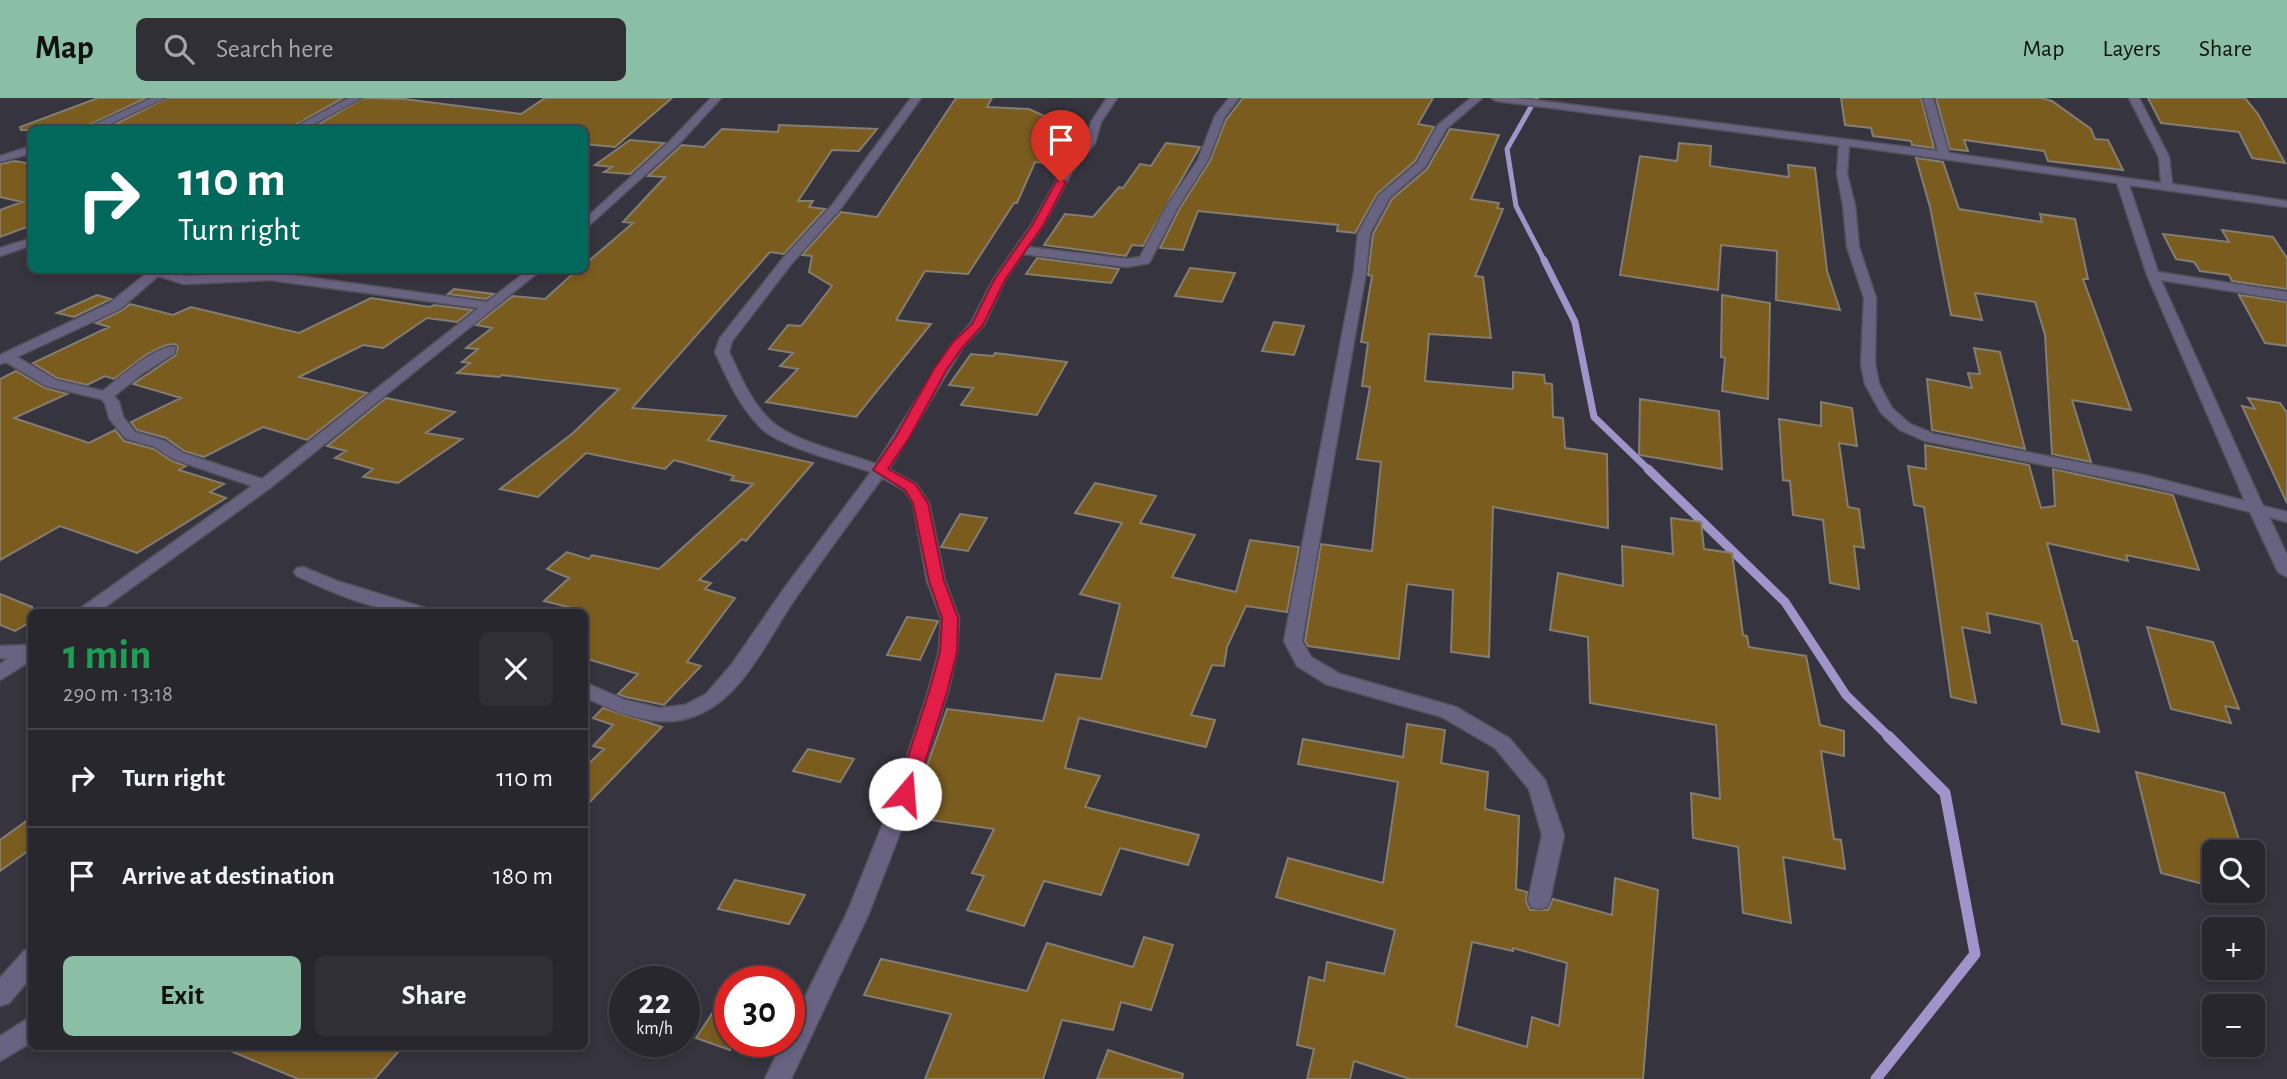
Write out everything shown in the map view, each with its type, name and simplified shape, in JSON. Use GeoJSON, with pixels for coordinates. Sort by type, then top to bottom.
{"type":"FeatureCollection","features":[{"type":"Feature","properties":{"kind":"street"},"geometry":{"type":"LineString","coordinates":[[96,126],[160,98]]}},
{"type":"Feature","properties":{"kind":"street"},"geometry":{"type":"LineString","coordinates":[[302,126],[356,98]]}},
{"type":"Feature","properties":{"kind":"street"},"geometry":{"type":"LineString","coordinates":[[588,223],[674,144],[716,98]]}},
{"type":"Feature","properties":{"kind":"street"},"geometry":{"type":"LineString","coordinates":[[778,1079],[858,913],[905,794],[938,692],[948,652],[950,618],[936,581],[921,503],[910,487],[880,470],[793,440],[766,425],[740,390],[722,352],[725,341],[788,260],[837,206],[916,98]]}},
{"type":"Feature","properties":{"kind":"street"},"geometry":{"type":"LineString","coordinates":[[588,692],[620,706],[660,715],[689,711],[713,699],[739,669],[789,594],[902,438],[940,369],[957,345],[977,325],[999,280],[1038,224],[1068,169],[1090,143],[1096,122],[1112,98]]}},
{"type":"Feature","properties":{"kind":"street"},"geometry":{"type":"LineString","coordinates":[[1021,250],[1127,263],[1145,260],[1172,207],[1203,160],[1220,116],[1234,98]]}},
{"type":"Feature","properties":{"kind":"street"},"geometry":{"type":"LineString","coordinates":[[1477,98],[1442,127],[1421,165],[1385,195],[1364,233],[1360,272],[1293,641],[1304,661],[1333,679],[1449,712],[1502,743],[1538,786],[1553,835],[1539,900]]}},
{"type":"Feature","properties":{"kind":"street"},"geometry":{"type":"LineString","coordinates":[[1496,98],[1944,155],[2287,204]]}},
{"type":"Feature","properties":{"kind":"street"},"geometry":{"type":"LineString","coordinates":[[1928,98],[1944,155]]}},
{"type":"Feature","properties":{"kind":"street"},"geometry":{"type":"LineString","coordinates":[[2134,98],[2164,157],[2167,186]]}},
{"type":"Feature","properties":{"kind":"street"},"geometry":{"type":"LineString","coordinates":[[1844,143],[1842,174],[1849,205],[1853,247],[1870,298],[1868,364],[1872,384],[1886,410],[1905,427],[1930,438],[2144,480],[2287,517]]}},
{"type":"Feature","properties":{"kind":"street"},"geometry":{"type":"LineString","coordinates":[[0,159],[28,150]]}},
{"type":"Feature","properties":{"kind":"street"},"geometry":{"type":"LineString","coordinates":[[2122,181],[2153,275],[2287,572]]}},
{"type":"Feature","properties":{"kind":"street"},"geometry":{"type":"LineString","coordinates":[[0,251],[28,242]]}},
{"type":"Feature","properties":{"kind":"street"},"geometry":{"type":"LineString","coordinates":[[4,359],[115,306],[150,273]]}},
{"type":"Feature","properties":{"kind":"street"},"geometry":{"type":"LineString","coordinates":[[159,273],[184,280],[270,276],[491,306]]}},
{"type":"Feature","properties":{"kind":"street"},"geometry":{"type":"LineString","coordinates":[[91,609],[264,485],[531,273]]}},
{"type":"Feature","properties":{"kind":"street"},"geometry":{"type":"LineString","coordinates":[[2153,275],[2287,296]]}},
{"type":"Feature","properties":{"kind":"street"},"geometry":{"type":"LineString","coordinates":[[106,396],[138,370],[170,350]]}},
{"type":"Feature","properties":{"kind":"street"},"geometry":{"type":"LineString","coordinates":[[4,359],[51,383],[106,396],[112,402],[116,418],[130,435],[160,444],[178,456],[264,485]]}},
{"type":"Feature","properties":{"kind":"street"},"geometry":{"type":"LineString","coordinates":[[303,572],[331,584],[410,609]]}},
{"type":"Feature","properties":{"kind":"street"},"geometry":{"type":"LineString","coordinates":[[0,652],[28,652]]}},
{"type":"Feature","properties":{"kind":"street"},"geometry":{"type":"LineString","coordinates":[[0,673],[28,653]]}},
{"type":"Feature","properties":{"kind":"street"},"geometry":{"type":"LineString","coordinates":[[0,995],[28,963]]}},
{"type":"Feature","properties":{"kind":"street"},"geometry":{"type":"LineString","coordinates":[[0,1050],[28,1030]]}},
{"type":"Feature","properties":{"kind":"building"},"geometry":{"type":"Polygon","coordinates":[[[98,98],[146,98],[87,126],[28,126],[28,130],[21,130],[20,127],[98,98]]]}},
{"type":"Feature","properties":{"kind":"building"},"geometry":{"type":"Polygon","coordinates":[[[167,98],[343,98],[293,126],[112,126],[167,98]]]}},
{"type":"Feature","properties":{"kind":"building"},"geometry":{"type":"Polygon","coordinates":[[[363,98],[404,99],[521,114],[545,98],[672,98],[615,147],[588,144],[588,126],[316,126],[363,98]]]}},
{"type":"Feature","properties":{"kind":"building"},"geometry":{"type":"Polygon","coordinates":[[[956,98],[992,98],[987,107],[1029,109],[1051,119],[1078,119],[1047,163],[1035,162],[1017,203],[1014,203],[968,274],[925,271],[896,320],[931,324],[856,417],[766,402],[798,369],[780,366],[793,353],[769,349],[788,325],[801,326],[832,286],[809,272],[812,256],[802,255],[841,212],[877,217],[956,98]]]}},
{"type":"Feature","properties":{"kind":"building"},"geometry":{"type":"Polygon","coordinates":[[[1243,98],[1433,98],[1418,124],[1434,127],[1415,161],[1377,194],[1355,233],[1337,231],[1338,225],[1198,211],[1183,250],[1160,248],[1180,208],[1210,161],[1226,120],[1243,98]]]}},
{"type":"Feature","properties":{"kind":"building"},"geometry":{"type":"Polygon","coordinates":[[[1841,98],[1921,98],[1934,148],[1912,145],[1911,141],[1873,136],[1871,128],[1845,125],[1841,98]]]}},
{"type":"Feature","properties":{"kind":"building"},"geometry":{"type":"Polygon","coordinates":[[[1936,98],[2041,98],[2052,101],[2091,129],[2095,139],[2108,140],[2123,170],[2048,161],[2044,151],[1964,140],[1968,151],[1950,149],[1936,98]]]}},
{"type":"Feature","properties":{"kind":"building"},"geometry":{"type":"Polygon","coordinates":[[[2148,98],[2245,98],[2258,114],[2285,163],[2252,158],[2239,132],[2161,123],[2148,98]]]}},
{"type":"Feature","properties":{"kind":"building"},"geometry":{"type":"Polygon","coordinates":[[[779,125],[877,129],[859,151],[832,150],[798,201],[813,201],[809,207],[825,209],[784,254],[770,252],[632,408],[726,416],[708,440],[813,463],[746,541],[742,539],[699,580],[711,583],[705,589],[735,598],[687,662],[701,666],[664,705],[626,697],[618,694],[638,674],[588,659],[588,609],[576,609],[544,601],[569,578],[547,569],[567,552],[589,559],[592,555],[659,569],[753,484],[731,480],[734,476],[674,460],[665,469],[586,453],[538,497],[500,489],[573,433],[619,389],[502,375],[499,377],[457,373],[470,363],[462,362],[478,349],[466,348],[492,328],[476,325],[513,296],[545,299],[574,273],[588,273],[588,262],[633,223],[623,222],[665,177],[648,176],[682,145],[704,147],[722,129],[778,132],[779,125]]]}},
{"type":"Feature","properties":{"kind":"building"},"geometry":{"type":"Polygon","coordinates":[[[1450,129],[1499,135],[1471,199],[1499,203],[1497,208],[1503,209],[1475,276],[1483,277],[1491,338],[1429,334],[1425,381],[1513,389],[1513,372],[1544,375],[1545,383],[1552,384],[1553,417],[1563,418],[1565,448],[1607,454],[1608,528],[1493,507],[1489,657],[1451,652],[1453,590],[1407,584],[1399,659],[1308,646],[1305,641],[1321,544],[1372,551],[1381,462],[1357,459],[1370,387],[1362,386],[1368,343],[1361,342],[1372,276],[1368,275],[1373,234],[1392,199],[1427,169],[1450,129]]]}},
{"type":"Feature","properties":{"kind":"building"},"geometry":{"type":"Polygon","coordinates":[[[630,140],[664,143],[630,174],[604,172],[612,167],[595,165],[630,140]]]}},
{"type":"Feature","properties":{"kind":"building"},"geometry":{"type":"Polygon","coordinates":[[[1166,143],[1200,147],[1143,246],[1132,245],[1126,256],[1044,245],[1065,214],[1093,217],[1119,187],[1123,188],[1140,164],[1151,166],[1166,143]]]}},
{"type":"Feature","properties":{"kind":"building"},"geometry":{"type":"Polygon","coordinates":[[[1679,143],[1711,146],[1710,166],[1789,177],[1788,165],[1815,168],[1827,271],[1840,310],[1776,300],[1777,251],[1721,245],[1718,290],[1620,275],[1640,156],[1677,161],[1679,143]]]}},
{"type":"Feature","properties":{"kind":"building"},"geometry":{"type":"Polygon","coordinates":[[[1916,158],[1943,162],[1959,209],[2042,222],[2040,214],[2075,219],[2088,279],[2083,279],[2131,410],[2072,400],[2091,462],[2052,454],[2045,335],[2035,302],[1975,293],[1982,320],[1951,315],[1930,207],[1916,158]]]}},
{"type":"Feature","properties":{"kind":"building"},"geometry":{"type":"Polygon","coordinates":[[[15,161],[28,163],[28,226],[0,237],[0,210],[22,202],[0,197],[0,164],[15,161]]]}},
{"type":"Feature","properties":{"kind":"building"},"geometry":{"type":"Polygon","coordinates":[[[2222,230],[2273,237],[2287,258],[2287,289],[2232,281],[2229,275],[2200,271],[2194,262],[2176,259],[2163,234],[2229,242],[2222,230]]]}},
{"type":"Feature","properties":{"kind":"building"},"geometry":{"type":"Polygon","coordinates":[[[1037,258],[1119,269],[1111,283],[1026,274],[1037,258]]]}},
{"type":"Feature","properties":{"kind":"building"},"geometry":{"type":"Polygon","coordinates":[[[1190,268],[1235,273],[1222,302],[1175,296],[1190,268]]]}},
{"type":"Feature","properties":{"kind":"building"},"geometry":{"type":"Polygon","coordinates":[[[454,289],[494,294],[486,299],[448,294],[454,289]]]}},
{"type":"Feature","properties":{"kind":"building"},"geometry":{"type":"Polygon","coordinates":[[[97,295],[111,299],[74,317],[57,313],[97,295]]]}},
{"type":"Feature","properties":{"kind":"building"},"geometry":{"type":"Polygon","coordinates":[[[1722,295],[1770,303],[1768,399],[1722,391],[1725,358],[1721,357],[1722,295]]]}},
{"type":"Feature","properties":{"kind":"building"},"geometry":{"type":"Polygon","coordinates":[[[2239,295],[2287,302],[2287,346],[2265,343],[2239,295]]]}},
{"type":"Feature","properties":{"kind":"building"},"geometry":{"type":"Polygon","coordinates":[[[371,298],[472,310],[457,322],[427,318],[383,348],[363,345],[299,377],[367,393],[307,440],[263,427],[204,457],[184,451],[166,438],[137,430],[131,422],[181,398],[133,384],[176,355],[178,347],[175,344],[147,354],[114,379],[105,376],[87,385],[57,378],[33,363],[109,327],[96,323],[130,304],[173,315],[191,307],[299,333],[371,298]]]}},
{"type":"Feature","properties":{"kind":"building"},"geometry":{"type":"Polygon","coordinates":[[[1274,322],[1304,326],[1294,355],[1262,351],[1274,322]]]}},
{"type":"Feature","properties":{"kind":"building"},"geometry":{"type":"Polygon","coordinates":[[[1974,348],[2000,352],[2025,449],[1932,430],[1927,379],[1972,388],[1968,373],[1980,374],[1974,348]]]}},
{"type":"Feature","properties":{"kind":"building"},"geometry":{"type":"Polygon","coordinates":[[[995,353],[1067,362],[1037,415],[961,405],[973,388],[949,385],[971,354],[993,356],[995,353]]]}},
{"type":"Feature","properties":{"kind":"building"},"geometry":{"type":"Polygon","coordinates":[[[16,371],[45,388],[67,394],[14,418],[89,443],[115,430],[124,441],[154,449],[172,461],[186,466],[179,470],[224,484],[210,492],[226,498],[137,553],[60,526],[0,560],[0,379],[16,371]]]}},
{"type":"Feature","properties":{"kind":"building"},"geometry":{"type":"Polygon","coordinates":[[[386,398],[455,412],[426,433],[462,439],[398,483],[363,477],[373,469],[335,458],[346,451],[327,446],[386,398]]]}},
{"type":"Feature","properties":{"kind":"building"},"geometry":{"type":"Polygon","coordinates":[[[2248,398],[2280,403],[2287,413],[2287,503],[2242,406],[2255,409],[2248,398]]]}},
{"type":"Feature","properties":{"kind":"building"},"geometry":{"type":"Polygon","coordinates":[[[1640,399],[1719,411],[1722,469],[1639,455],[1640,399]]]}},
{"type":"Feature","properties":{"kind":"building"},"geometry":{"type":"Polygon","coordinates":[[[1821,402],[1852,408],[1857,446],[1839,443],[1848,507],[1859,509],[1864,548],[1854,546],[1859,589],[1830,583],[1823,520],[1793,515],[1790,481],[1783,480],[1779,419],[1821,426],[1821,402]]]}},
{"type":"Feature","properties":{"kind":"building"},"geometry":{"type":"Polygon","coordinates":[[[1925,445],[2029,465],[2041,508],[2055,506],[2053,469],[2173,495],[2199,570],[2126,555],[2128,561],[2047,543],[2073,641],[2077,641],[2099,732],[2062,724],[2041,624],[1987,613],[1990,633],[1962,627],[1976,703],[1951,697],[1924,507],[1914,505],[1908,466],[1926,469],[1925,445]]]}},
{"type":"Feature","properties":{"kind":"building"},"geometry":{"type":"Polygon","coordinates":[[[1095,483],[1156,496],[1140,523],[1195,535],[1172,577],[1236,592],[1250,540],[1299,547],[1287,612],[1246,606],[1227,647],[1224,666],[1212,665],[1191,715],[1215,720],[1206,747],[1079,718],[1065,768],[1100,776],[1085,807],[1199,835],[1188,865],[1120,848],[1101,895],[1044,881],[1024,926],[967,910],[984,876],[972,873],[994,829],[909,817],[947,709],[1043,721],[1056,674],[1101,679],[1120,604],[1080,594],[1122,523],[1075,513],[1095,483]]]}},
{"type":"Feature","properties":{"kind":"building"},"geometry":{"type":"Polygon","coordinates":[[[960,514],[987,518],[968,551],[941,547],[960,514]]]}},
{"type":"Feature","properties":{"kind":"building"},"geometry":{"type":"Polygon","coordinates":[[[1671,518],[1701,522],[1704,549],[1732,553],[1743,635],[1747,636],[1749,647],[1806,656],[1820,725],[1844,731],[1844,756],[1821,751],[1834,839],[1841,840],[1845,869],[1783,857],[1791,923],[1743,913],[1738,847],[1693,838],[1691,793],[1720,799],[1716,725],[1590,703],[1588,637],[1550,630],[1558,573],[1623,586],[1622,546],[1673,554],[1671,518]]]}},
{"type":"Feature","properties":{"kind":"building"},"geometry":{"type":"Polygon","coordinates":[[[0,594],[32,607],[28,609],[28,623],[15,631],[0,625],[0,594]]]}},
{"type":"Feature","properties":{"kind":"building"},"geometry":{"type":"Polygon","coordinates":[[[907,617],[938,621],[920,660],[887,655],[907,617]]]}},
{"type":"Feature","properties":{"kind":"building"},"geometry":{"type":"Polygon","coordinates":[[[2147,627],[2213,642],[2239,709],[2225,706],[2231,723],[2171,709],[2147,627]]]}},
{"type":"Feature","properties":{"kind":"building"},"geometry":{"type":"Polygon","coordinates":[[[603,708],[662,727],[588,804],[588,764],[604,749],[593,746],[613,725],[593,718],[603,708]]]}},
{"type":"Feature","properties":{"kind":"building"},"geometry":{"type":"Polygon","coordinates":[[[1407,724],[1445,730],[1441,763],[1488,772],[1485,809],[1519,816],[1516,889],[1527,892],[1526,901],[1530,910],[1548,910],[1553,899],[1612,915],[1615,878],[1658,890],[1643,1079],[1410,1079],[1354,1061],[1350,1079],[1307,1079],[1314,1049],[1297,1045],[1309,977],[1324,981],[1327,962],[1384,974],[1395,930],[1276,897],[1288,858],[1383,883],[1398,782],[1298,764],[1303,739],[1403,757],[1407,724]],[[1472,942],[1456,1026],[1527,1047],[1532,1017],[1559,1026],[1567,963],[1513,948],[1513,951],[1472,942]]]}},
{"type":"Feature","properties":{"kind":"building"},"geometry":{"type":"Polygon","coordinates":[[[808,749],[854,759],[840,782],[793,771],[808,749]]]}},
{"type":"Feature","properties":{"kind":"building"},"geometry":{"type":"Polygon","coordinates":[[[2136,772],[2224,793],[2239,840],[2202,840],[2202,884],[2161,873],[2136,772]]]}},
{"type":"Feature","properties":{"kind":"building"},"geometry":{"type":"Polygon","coordinates":[[[28,820],[28,851],[0,871],[0,840],[28,820]]]}},
{"type":"Feature","properties":{"kind":"building"},"geometry":{"type":"Polygon","coordinates":[[[735,880],[805,895],[789,924],[718,909],[735,880]]]}},
{"type":"Feature","properties":{"kind":"building"},"geometry":{"type":"Polygon","coordinates":[[[1144,937],[1173,945],[1151,1010],[1121,1002],[1113,1030],[1062,1020],[1043,1079],[925,1079],[951,1014],[864,995],[881,959],[1027,991],[1047,943],[1133,967],[1144,937]]]}},
{"type":"Feature","properties":{"kind":"building"},"geometry":{"type":"Polygon","coordinates":[[[714,1010],[714,1044],[700,1039],[700,1032],[714,1010]]]}},
{"type":"Feature","properties":{"kind":"building"},"geometry":{"type":"Polygon","coordinates":[[[228,1050],[400,1050],[375,1079],[298,1079],[228,1050]]]}},
{"type":"Feature","properties":{"kind":"building"},"geometry":{"type":"Polygon","coordinates":[[[1108,1050],[1183,1074],[1182,1079],[1097,1079],[1108,1050]]]}},
{"type":"Feature","properties":{"kind":"waterway"},"geometry":{"type":"LineString","coordinates":[[1536,98],[1507,149],[1516,206],[1545,262]]}},
{"type":"Feature","properties":{"kind":"waterway"},"geometry":{"type":"LineString","coordinates":[[1545,262],[1575,322],[1594,417],[1650,471]]}},
{"type":"Feature","properties":{"kind":"waterway"},"geometry":{"type":"LineString","coordinates":[[1648,469],[1785,602],[1846,695],[1890,738]]}},
{"type":"Feature","properties":{"kind":"waterway"},"geometry":{"type":"LineString","coordinates":[[1876,1079],[1975,954],[1945,793],[1890,738]]}},
{"type":"Feature","properties":{"kind":"route"},"geometry":{"type":"LineString","coordinates":[[905,794],[938,692],[948,652],[950,618],[936,581],[921,503],[910,487],[880,470],[902,438],[940,369],[957,345],[977,325],[999,280],[1038,224],[1061,182]]}}]}
